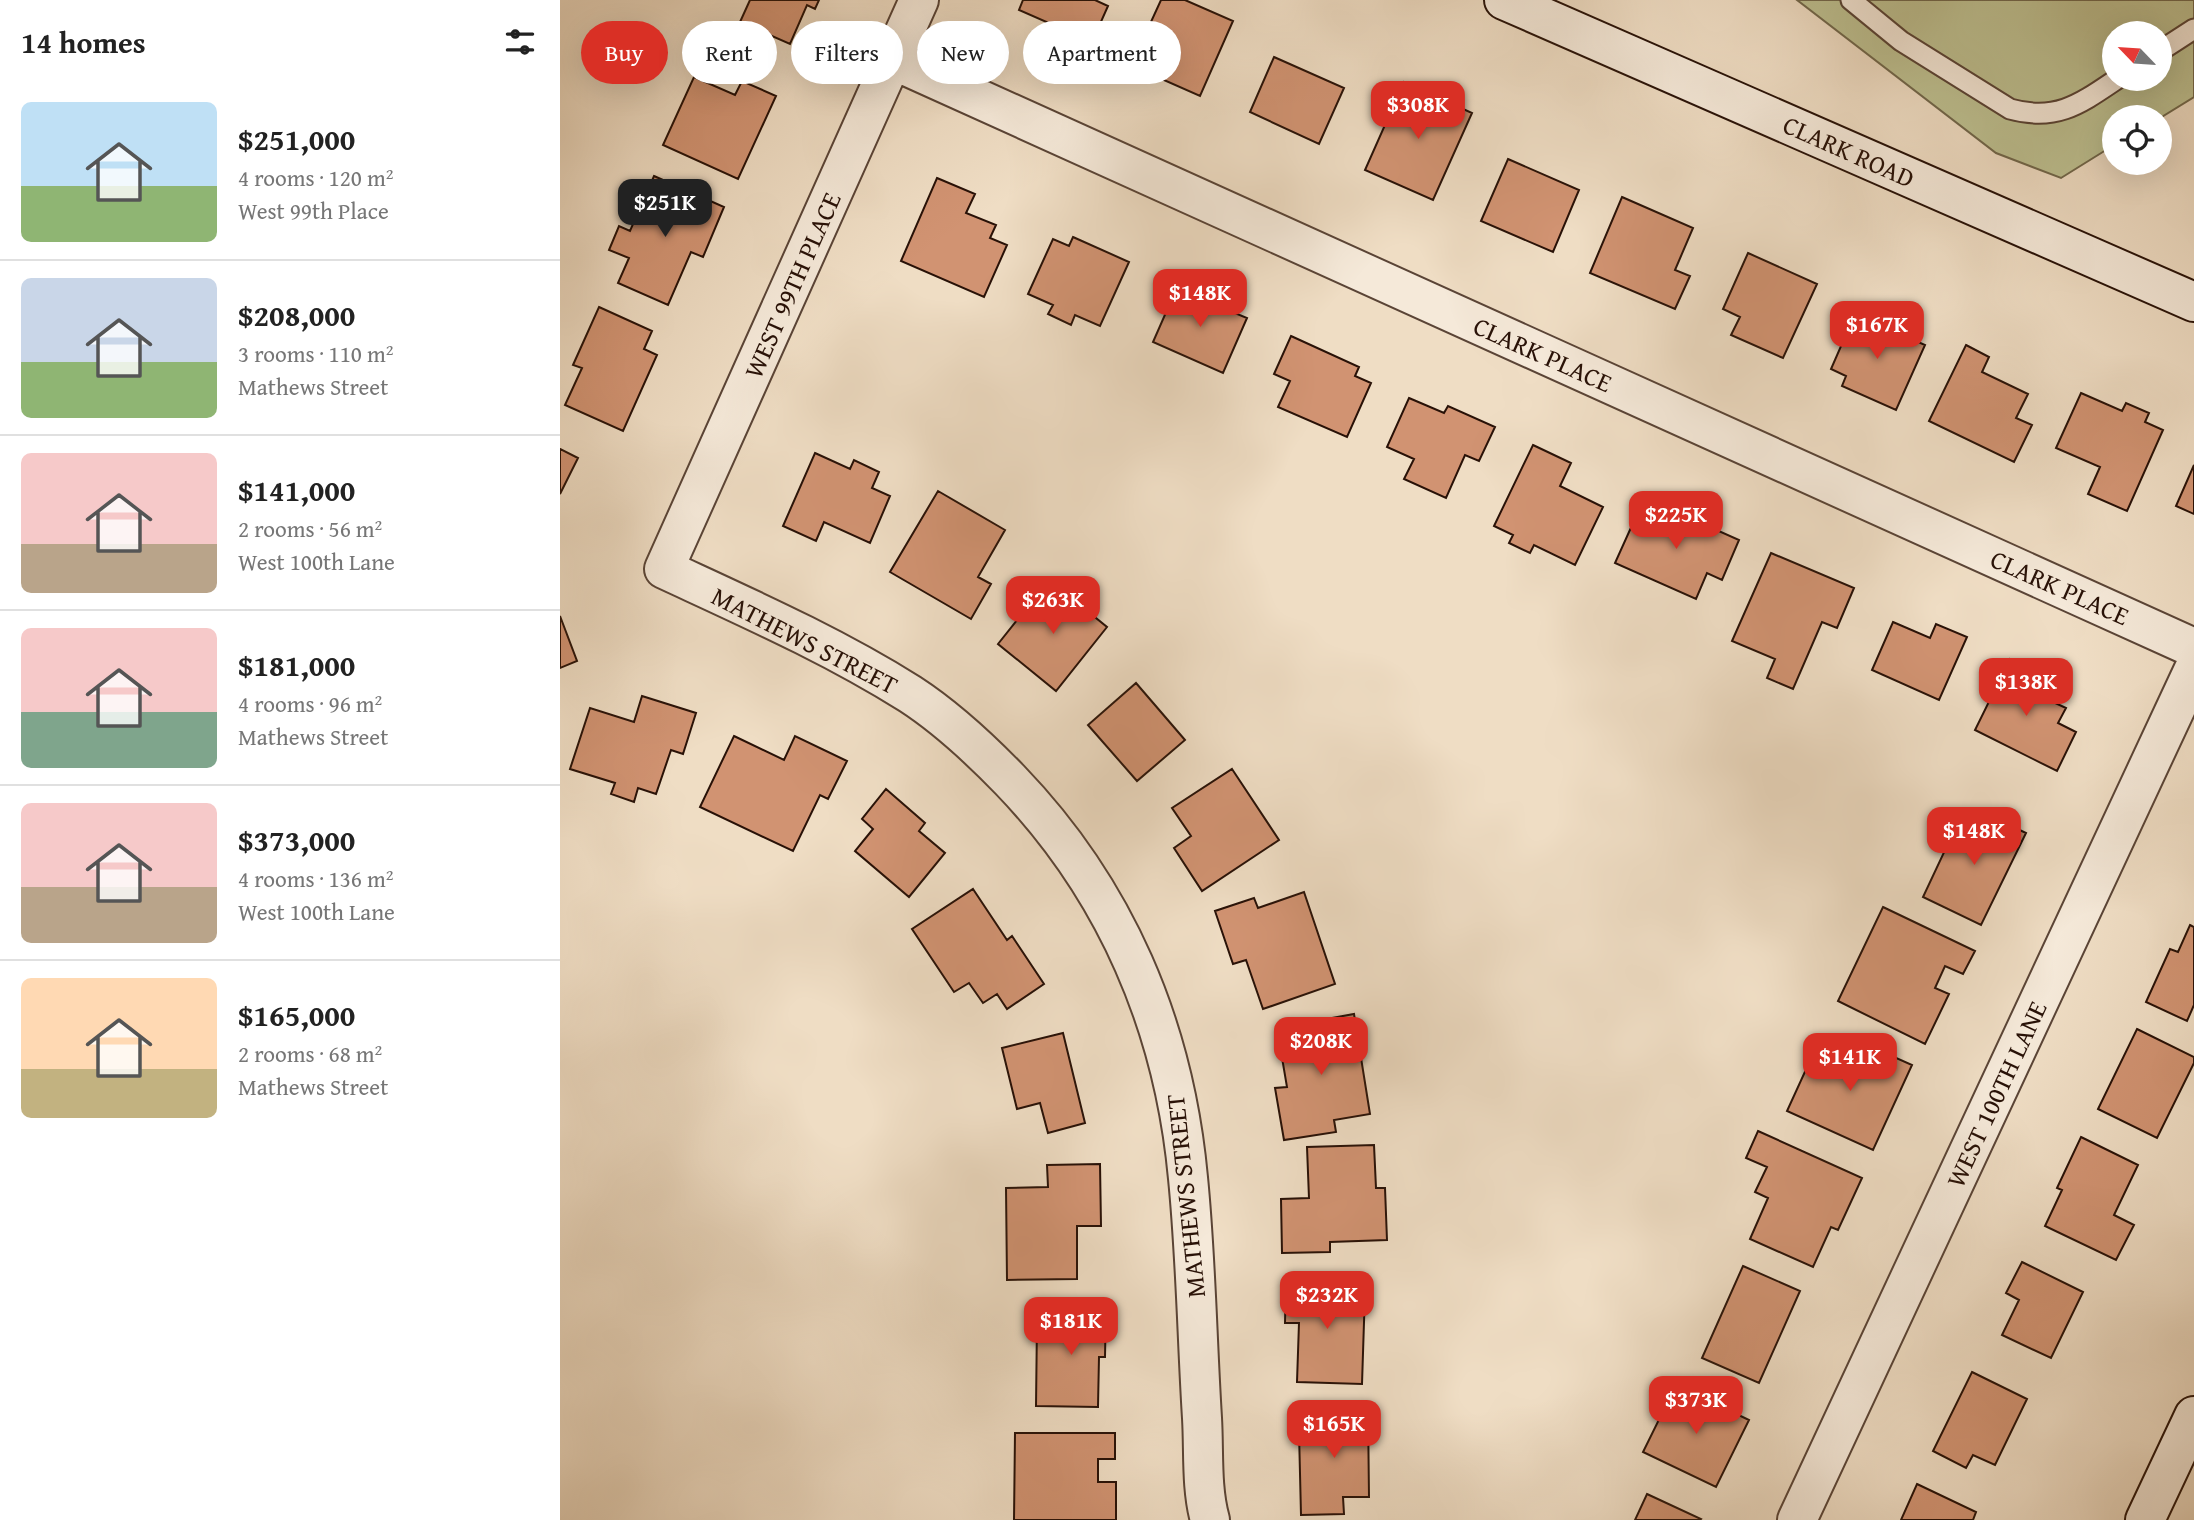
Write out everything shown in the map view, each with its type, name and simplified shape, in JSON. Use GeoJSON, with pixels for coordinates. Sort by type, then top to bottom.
{"type":"FeatureCollection","features":[{"type":"Feature","properties":{"kind":"street","name":"WEST 99TH PLACE"},"geometry":{"type":"LineString","coordinates":[[903,37],[919,0]]}},
{"type":"Feature","properties":{"kind":"street","name":"CLARK ROAD"},"geometry":{"type":"LineString","coordinates":[[1504,0],[2194,302]]}},
{"type":"Feature","properties":{"kind":"street","name":"CLARK PLACE"},"geometry":{"type":"LineString","coordinates":[[903,65],[2194,648]]}},
{"type":"Feature","properties":{"kind":"street","name":"WEST 99TH PLACE"},"geometry":{"type":"LineString","coordinates":[[664,569],[882,84]]}},
{"type":"Feature","properties":{"kind":"street","name":"MATHEWS STREET"},"geometry":{"type":"LineString","coordinates":[[664,569],[836,649],[914,696],[979,748],[1040,811],[1099,892],[1132,956],[1162,1036],[1179,1103],[1188,1179],[1210,1520]]}},
{"type":"Feature","properties":{"kind":"street","name":"WEST 100TH LANE"},"geometry":{"type":"LineString","coordinates":[[1797,1520],[2194,669]]}},
{"type":"Feature","properties":{"kind":"street"},"geometry":{"type":"LineString","coordinates":[[2145,1520],[2194,1416]]}},
{"type":"Feature","properties":{"kind":"lane"},"geometry":{"type":"LineString","coordinates":[[1851,0],[1901,41],[2010,109],[2029,115],[2048,115],[2085,100],[2102,89]]}},
{"type":"Feature","properties":{"kind":"lane"},"geometry":{"type":"LineString","coordinates":[[2172,43],[2194,29]]}},
{"type":"Feature","properties":{"kind":"green space"},"geometry":{"type":"Polygon","coordinates":[[[1797,0],[2194,0],[2194,97],[2172,111],[2172,105],[2102,105],[2102,152],[2061,178],[1996,153],[1797,0]]]}},
{"type":"Feature","properties":{"kind":"building"},"geometry":{"type":"Polygon","coordinates":[[[750,0],[819,0],[815,9],[807,5],[800,21],[791,21],[790,44],[777,38],[777,21],[740,21],[750,0]]]}},
{"type":"Feature","properties":{"kind":"building"},"geometry":{"type":"Polygon","coordinates":[[[1023,0],[1095,0],[1108,6],[1101,21],[1044,21],[1019,10],[1023,0]]]}},
{"type":"Feature","properties":{"kind":"building"},"geometry":{"type":"Polygon","coordinates":[[[1161,0],[1185,0],[1233,21],[1200,96],[1173,84],[1181,84],[1181,21],[1151,21],[1161,0]]]}},
{"type":"Feature","properties":{"kind":"building"},"geometry":{"type":"Polygon","coordinates":[[[1274,57],[1344,88],[1319,144],[1250,112],[1274,57]]]}},
{"type":"Feature","properties":{"kind":"building"},"geometry":{"type":"Polygon","coordinates":[[[1404,82],[1472,113],[1433,200],[1365,170],[1404,82]]]}},
{"type":"Feature","properties":{"kind":"building"},"geometry":{"type":"Polygon","coordinates":[[[691,84],[710,84],[735,95],[740,84],[749,84],[776,96],[738,179],[663,145],[691,84]]]}},
{"type":"Feature","properties":{"kind":"building"},"geometry":{"type":"Polygon","coordinates":[[[1508,159],[1579,190],[1553,252],[1481,221],[1508,159]]]}},
{"type":"Feature","properties":{"kind":"building"},"geometry":{"type":"Polygon","coordinates":[[[654,176],[724,207],[703,257],[691,252],[668,305],[618,283],[629,258],[609,250],[619,226],[630,231],[654,176]]]}},
{"type":"Feature","properties":{"kind":"building"},"geometry":{"type":"Polygon","coordinates":[[[937,178],[975,194],[966,213],[996,225],[990,238],[1007,245],[984,297],[901,261],[937,178]]]}},
{"type":"Feature","properties":{"kind":"building"},"geometry":{"type":"Polygon","coordinates":[[[1622,197],[1693,228],[1675,270],[1690,276],[1675,309],[1590,273],[1622,197]]]}},
{"type":"Feature","properties":{"kind":"building"},"geometry":{"type":"Polygon","coordinates":[[[1073,237],[1129,262],[1100,326],[1075,315],[1071,325],[1048,314],[1053,305],[1028,294],[1053,239],[1069,246],[1073,237]]]}},
{"type":"Feature","properties":{"kind":"building"},"geometry":{"type":"Polygon","coordinates":[[[1748,253],[1817,284],[1783,358],[1731,335],[1740,317],[1723,309],[1748,253]]]}},
{"type":"Feature","properties":{"kind":"building"},"geometry":{"type":"Polygon","coordinates":[[[1178,285],[1219,302],[1221,297],[1229,301],[1225,309],[1247,318],[1223,373],[1153,342],[1178,285]]]}},
{"type":"Feature","properties":{"kind":"building"},"geometry":{"type":"Polygon","coordinates":[[[599,307],[652,331],[644,349],[657,355],[623,431],[565,405],[582,368],[573,365],[599,307]]]}},
{"type":"Feature","properties":{"kind":"building"},"geometry":{"type":"Polygon","coordinates":[[[1855,314],[1925,345],[1896,410],[1842,386],[1846,376],[1831,369],[1855,314]]]}},
{"type":"Feature","properties":{"kind":"building"},"geometry":{"type":"Polygon","coordinates":[[[1291,336],[1359,367],[1355,376],[1371,383],[1347,437],[1278,407],[1290,381],[1274,374],[1291,336]]]}},
{"type":"Feature","properties":{"kind":"building"},"geometry":{"type":"Polygon","coordinates":[[[1966,345],[1989,357],[1982,372],[2028,394],[2016,418],[2032,425],[2014,462],[1929,421],[1966,345]]]}},
{"type":"Feature","properties":{"kind":"building"},"geometry":{"type":"Polygon","coordinates":[[[2081,393],[2122,411],[2126,403],[2149,413],[2145,422],[2163,430],[2127,511],[2088,494],[2100,467],[2056,448],[2081,393]]]}},
{"type":"Feature","properties":{"kind":"building"},"geometry":{"type":"Polygon","coordinates":[[[1409,398],[1444,413],[1448,406],[1495,427],[1479,461],[1465,455],[1446,498],[1404,479],[1414,459],[1387,447],[1409,398]]]}},
{"type":"Feature","properties":{"kind":"building"},"geometry":{"type":"Polygon","coordinates":[[[1533,445],[1571,463],[1560,486],[1603,507],[1575,565],[1534,545],[1530,553],[1509,543],[1513,535],[1494,526],[1533,445]]]}},
{"type":"Feature","properties":{"kind":"building"},"geometry":{"type":"Polygon","coordinates":[[[560,449],[578,458],[560,494],[560,449]]]}},
{"type":"Feature","properties":{"kind":"building"},"geometry":{"type":"Polygon","coordinates":[[[815,453],[850,469],[854,460],[879,472],[872,488],[890,496],[870,543],[824,522],[816,541],[783,526],[815,453]]]}},
{"type":"Feature","properties":{"kind":"building"},"geometry":{"type":"Polygon","coordinates":[[[2194,465],[2194,514],[2176,506],[2194,465]]]}},
{"type":"Feature","properties":{"kind":"building"},"geometry":{"type":"Polygon","coordinates":[[[938,491],[1005,530],[978,577],[991,584],[971,619],[890,572],[938,491]]]}},
{"type":"Feature","properties":{"kind":"building"},"geometry":{"type":"Polygon","coordinates":[[[1665,507],[1739,540],[1722,580],[1707,573],[1696,599],[1615,563],[1638,512],[1660,521],[1665,507]]]}},
{"type":"Feature","properties":{"kind":"building"},"geometry":{"type":"Polygon","coordinates":[[[1771,553],[1854,588],[1837,628],[1822,622],[1793,689],[1767,678],[1775,659],[1732,641],[1771,553]]]}},
{"type":"Feature","properties":{"kind":"building"},"geometry":{"type":"Polygon","coordinates":[[[1049,580],[1107,627],[1056,691],[998,644],[1049,580]]]}},
{"type":"Feature","properties":{"kind":"building"},"geometry":{"type":"Polygon","coordinates":[[[560,616],[577,661],[560,668],[560,616]]]}},
{"type":"Feature","properties":{"kind":"building"},"geometry":{"type":"Polygon","coordinates":[[[1893,622],[1930,638],[1936,624],[1967,637],[1939,700],[1872,670],[1893,622]]]}},
{"type":"Feature","properties":{"kind":"building"},"geometry":{"type":"Polygon","coordinates":[[[2010,659],[2044,676],[2036,694],[2066,708],[2058,723],[2076,732],[2057,771],[1975,730],[2010,659]]]}},
{"type":"Feature","properties":{"kind":"building"},"geometry":{"type":"Polygon","coordinates":[[[1136,683],[1185,740],[1137,781],[1088,725],[1136,683]]]}},
{"type":"Feature","properties":{"kind":"building"},"geometry":{"type":"Polygon","coordinates":[[[642,696],[696,713],[683,754],[671,750],[656,794],[638,788],[634,802],[611,794],[615,783],[570,769],[590,708],[634,722],[642,696]]]}},
{"type":"Feature","properties":{"kind":"building"},"geometry":{"type":"Polygon","coordinates":[[[734,736],[784,760],[795,736],[847,761],[828,799],[820,795],[793,851],[700,807],[734,736]]]}},
{"type":"Feature","properties":{"kind":"building"},"geometry":{"type":"Polygon","coordinates":[[[1232,769],[1279,840],[1202,891],[1174,848],[1191,836],[1172,808],[1232,769]]]}},
{"type":"Feature","properties":{"kind":"building"},"geometry":{"type":"Polygon","coordinates":[[[886,789],[925,823],[919,831],[945,853],[909,897],[855,851],[873,829],[862,819],[886,789]]]}},
{"type":"Feature","properties":{"kind":"building"},"geometry":{"type":"Polygon","coordinates":[[[1984,813],[2026,833],[1981,925],[1923,897],[1961,816],[1978,825],[1984,813]]]}},
{"type":"Feature","properties":{"kind":"building"},"geometry":{"type":"Polygon","coordinates":[[[973,889],[1007,940],[1012,936],[1044,984],[1007,1009],[997,994],[983,1003],[969,983],[954,992],[912,929],[973,889]]]}},
{"type":"Feature","properties":{"kind":"building"},"geometry":{"type":"Polygon","coordinates":[[[1304,892],[1335,984],[1263,1009],[1246,960],[1233,964],[1215,911],[1254,898],[1258,908],[1304,892]]]}},
{"type":"Feature","properties":{"kind":"building"},"geometry":{"type":"Polygon","coordinates":[[[1883,907],[1975,951],[1963,974],[1945,966],[1935,988],[1949,994],[1925,1044],[1838,1001],[1883,907]]]}},
{"type":"Feature","properties":{"kind":"building"},"geometry":{"type":"Polygon","coordinates":[[[2190,925],[2194,927],[2194,1005],[2187,1021],[2146,1002],[2170,949],[2178,952],[2190,925]]]}},
{"type":"Feature","properties":{"kind":"building"},"geometry":{"type":"Polygon","coordinates":[[[1354,1014],[1370,1114],[1334,1120],[1336,1132],[1284,1140],[1275,1088],[1287,1087],[1277,1028],[1354,1014]]]}},
{"type":"Feature","properties":{"kind":"building"},"geometry":{"type":"Polygon","coordinates":[[[2137,1029],[2194,1057],[2194,1063],[2157,1138],[2098,1109],[2137,1029]]]}},
{"type":"Feature","properties":{"kind":"building"},"geometry":{"type":"Polygon","coordinates":[[[1063,1033],[1085,1123],[1048,1133],[1040,1103],[1017,1109],[1002,1048],[1063,1033]]]}},
{"type":"Feature","properties":{"kind":"building"},"geometry":{"type":"Polygon","coordinates":[[[1819,1041],[1868,1063],[1874,1048],[1912,1065],[1873,1150],[1787,1111],[1819,1041]]]}},
{"type":"Feature","properties":{"kind":"building"},"geometry":{"type":"Polygon","coordinates":[[[1758,1131],[1862,1178],[1838,1230],[1831,1227],[1813,1267],[1750,1239],[1768,1198],[1755,1192],[1767,1167],[1746,1158],[1758,1131]]]}},
{"type":"Feature","properties":{"kind":"building"},"geometry":{"type":"Polygon","coordinates":[[[2081,1137],[2138,1165],[2114,1215],[2134,1225],[2116,1260],[2045,1226],[2062,1190],[2057,1188],[2081,1137]]]}},
{"type":"Feature","properties":{"kind":"building"},"geometry":{"type":"Polygon","coordinates":[[[1374,1145],[1376,1188],[1385,1188],[1387,1240],[1330,1242],[1330,1252],[1282,1253],[1281,1199],[1309,1198],[1307,1147],[1374,1145]]]}},
{"type":"Feature","properties":{"kind":"building"},"geometry":{"type":"Polygon","coordinates":[[[1100,1164],[1101,1226],[1077,1226],[1077,1279],[1007,1280],[1006,1188],[1048,1187],[1047,1165],[1100,1164]]]}},
{"type":"Feature","properties":{"kind":"building"},"geometry":{"type":"Polygon","coordinates":[[[2022,1262],[2083,1292],[2051,1358],[2002,1335],[2019,1300],[2006,1293],[2022,1262]]]}},
{"type":"Feature","properties":{"kind":"building"},"geometry":{"type":"Polygon","coordinates":[[[1743,1266],[1800,1291],[1759,1383],[1702,1358],[1743,1266]]]}},
{"type":"Feature","properties":{"kind":"building"},"geometry":{"type":"Polygon","coordinates":[[[1286,1279],[1329,1281],[1328,1289],[1365,1291],[1362,1384],[1297,1382],[1299,1323],[1285,1323],[1286,1279]]]}},
{"type":"Feature","properties":{"kind":"building"},"geometry":{"type":"Polygon","coordinates":[[[1063,1304],[1106,1305],[1105,1357],[1099,1357],[1098,1407],[1036,1406],[1037,1321],[1062,1322],[1063,1304]]]}},
{"type":"Feature","properties":{"kind":"building"},"geometry":{"type":"Polygon","coordinates":[[[1972,1372],[2027,1399],[1995,1465],[1973,1455],[1966,1468],[1933,1451],[1972,1372]]]}},
{"type":"Feature","properties":{"kind":"building"},"geometry":{"type":"Polygon","coordinates":[[[1676,1385],[1749,1420],[1716,1487],[1643,1452],[1676,1385]]]}},
{"type":"Feature","properties":{"kind":"building"},"geometry":{"type":"Polygon","coordinates":[[[1368,1409],[1369,1497],[1343,1497],[1344,1514],[1301,1515],[1299,1432],[1309,1432],[1308,1410],[1368,1409]]]}},
{"type":"Feature","properties":{"kind":"building"},"geometry":{"type":"Polygon","coordinates":[[[1015,1433],[1115,1433],[1115,1459],[1098,1459],[1098,1482],[1116,1482],[1116,1520],[1014,1520],[1015,1433]]]}},
{"type":"Feature","properties":{"kind":"building"},"geometry":{"type":"Polygon","coordinates":[[[1917,1484],[1976,1512],[1973,1520],[1901,1520],[1917,1484]]]}},
{"type":"Feature","properties":{"kind":"building"},"geometry":{"type":"Polygon","coordinates":[[[1647,1494],[1701,1519],[1635,1520],[1647,1494]]]}}]}
